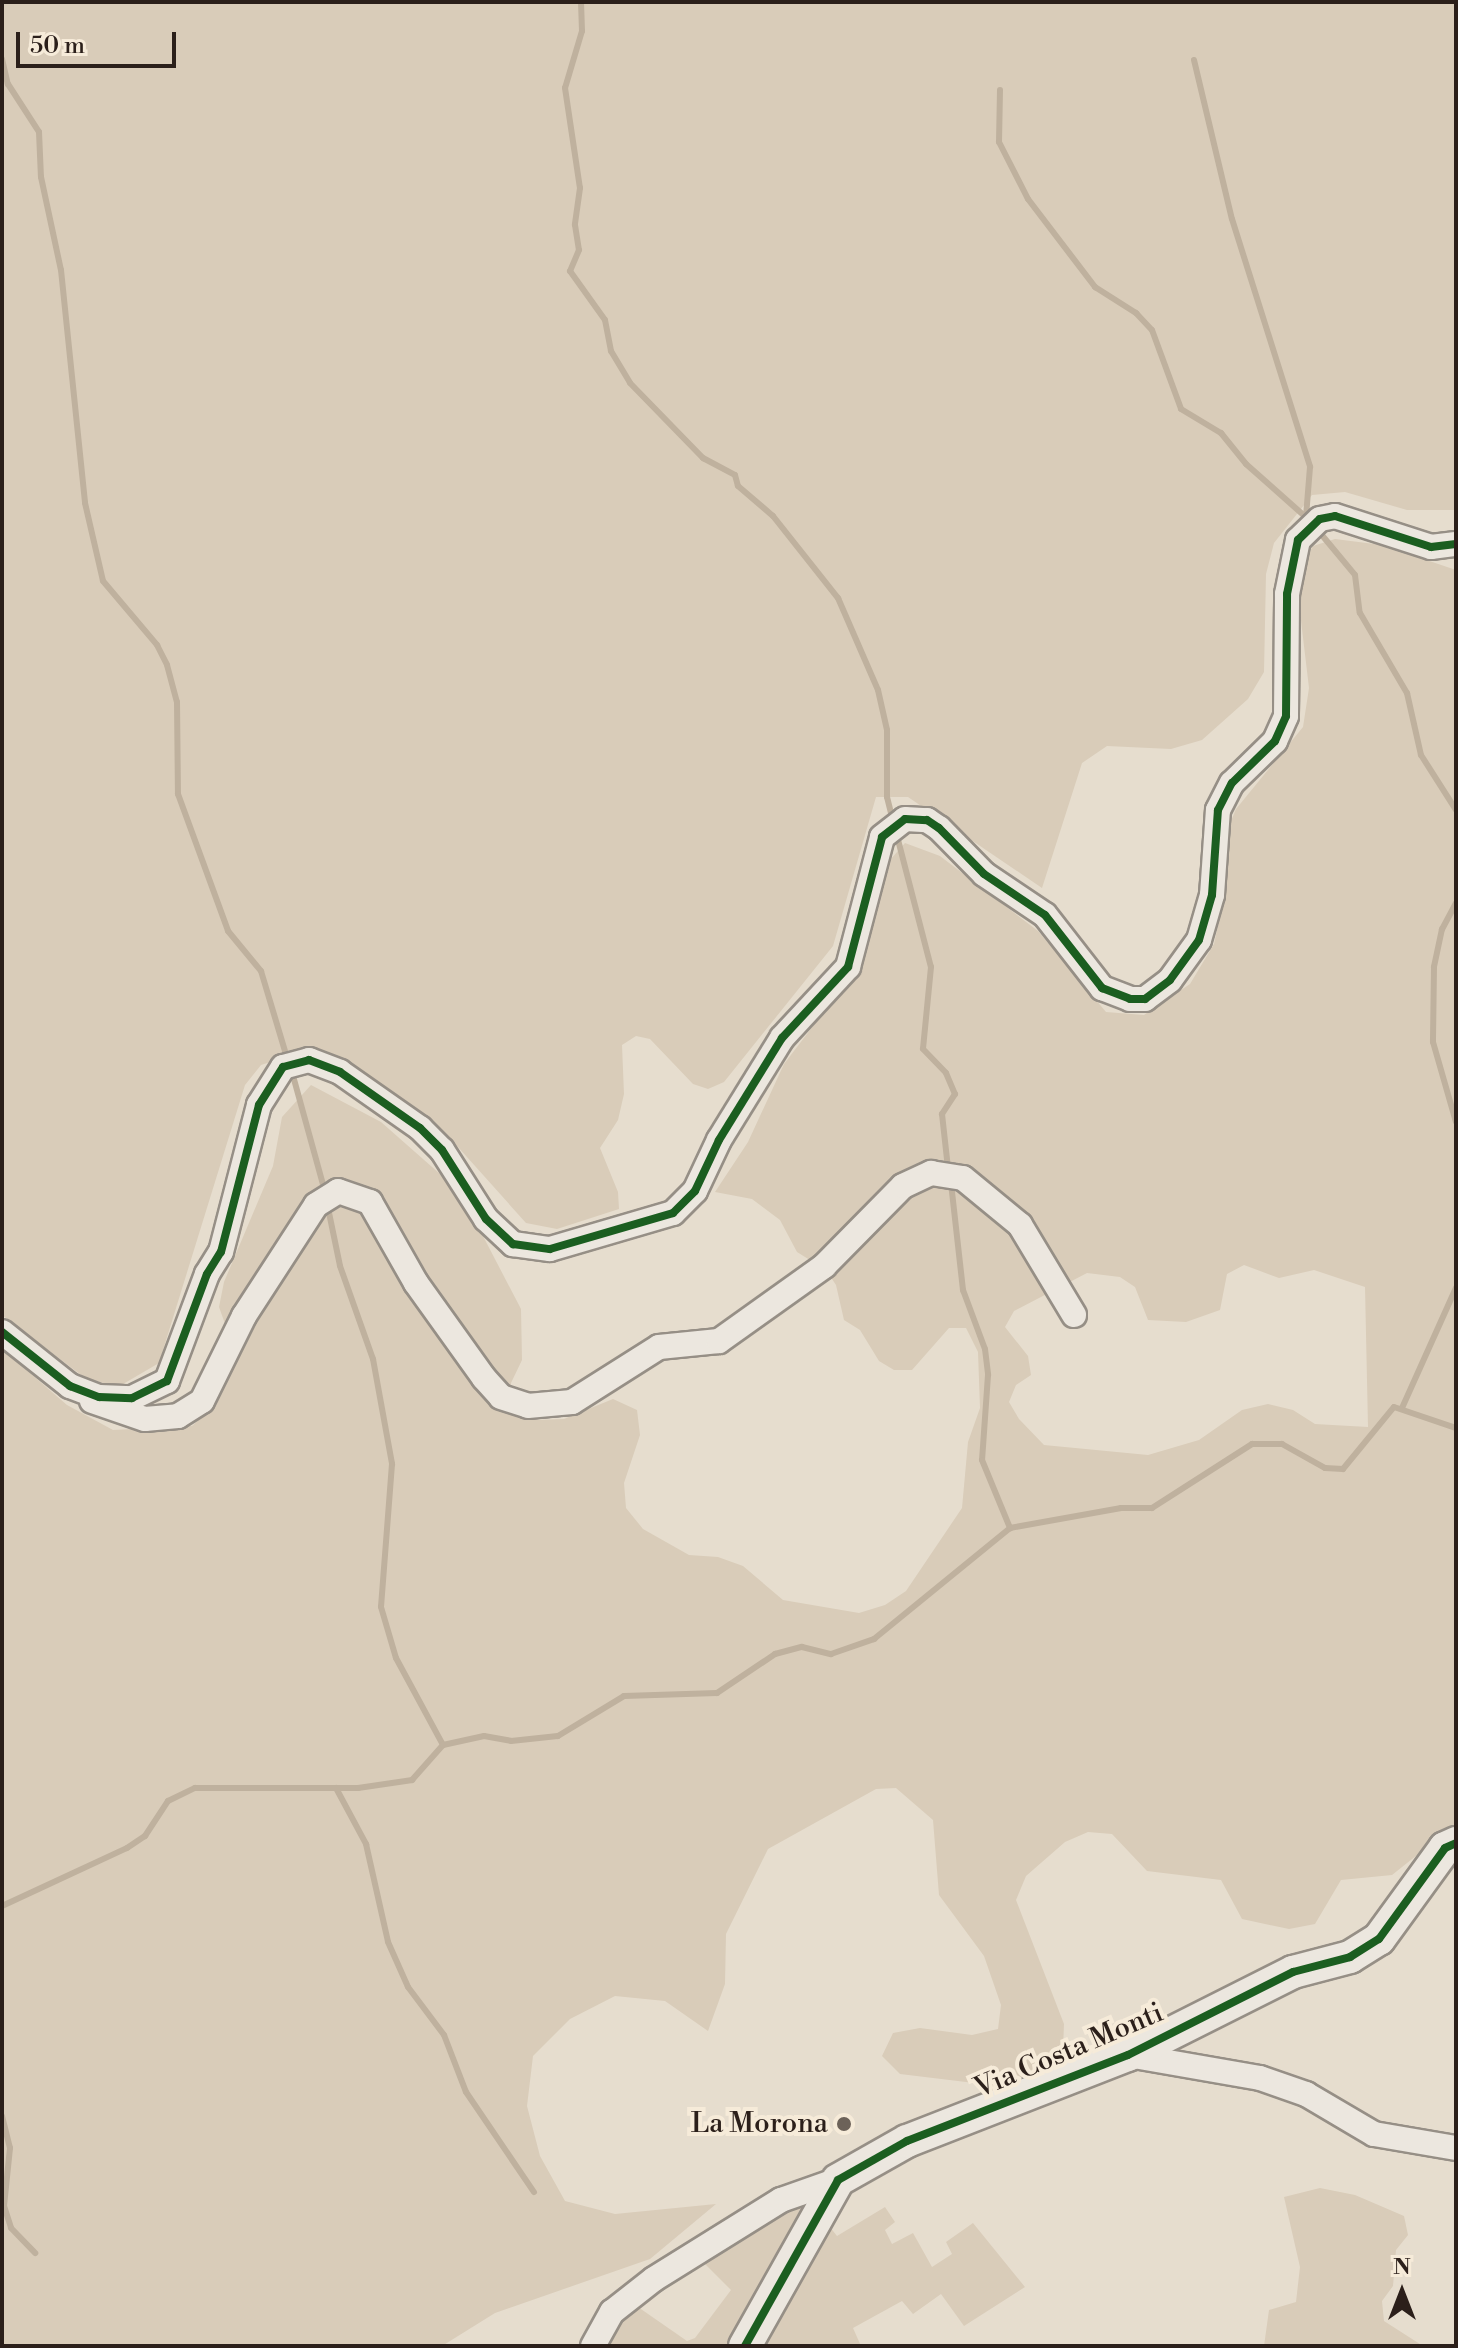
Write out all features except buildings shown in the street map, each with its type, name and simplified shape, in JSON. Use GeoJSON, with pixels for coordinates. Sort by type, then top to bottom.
{"type":"FeatureCollection","features":[{"type":"Feature","properties":{"kind":"street"},"geometry":{"type":"LineString","coordinates":[[70,1386],[99,1397],[132,1398],[167,1381],[207,1274],[221,1252],[259,1105],[273,1077],[297,1062],[324,1062],[420,1128],[442,1150],[486,1219],[527,1250],[550,1249],[681,1208],[695,1191],[719,1140],[782,1038],[848,967],[882,837],[905,819],[927,820],[939,828],[984,874],[1045,915],[1102,988],[1130,999],[1145,999],[1170,980],[1199,940],[1212,895],[1218,810],[1232,783],[1275,741],[1286,716],[1290,682],[1287,594],[1298,540],[1320,519],[1335,516],[1431,547],[1456,544]]}},
{"type":"Feature","properties":{"kind":"street"},"geometry":{"type":"LineString","coordinates":[[2,1332],[70,1386],[123,1416],[162,1419],[190,1410],[202,1401],[234,1333],[316,1205],[338,1191],[370,1202],[416,1283],[501,1397],[528,1406],[572,1402],[659,1347],[719,1341],[824,1266],[903,1186],[931,1173],[963,1178],[1020,1225],[1074,1315]]}},
{"type":"Feature","properties":{"kind":"street","name":"Via Costa Monti"},"geometry":{"type":"LineString","coordinates":[[838,2180],[907,2141],[1128,2055],[1249,1991],[1293,1972],[1350,1957],[1379,1939],[1445,1848],[1456,1843]]}},
{"type":"Feature","properties":{"kind":"street"},"geometry":{"type":"LineString","coordinates":[[1128,2055],[1260,2078],[1306,2094],[1374,2134],[1456,2148]]}},
{"type":"Feature","properties":{"kind":"street"},"geometry":{"type":"LineString","coordinates":[[593,2346],[612,2312],[654,2279],[781,2200],[838,2180]]}},
{"type":"Feature","properties":{"kind":"street"},"geometry":{"type":"LineString","coordinates":[[745,2346],[838,2180]]}},
{"type":"Feature","properties":{"kind":"shaded area"},"geometry":{"type":"Polygon","coordinates":[[[2,2],[1456,2],[1456,510],[1407,510],[1345,492],[1312,495],[1274,543],[1266,574],[1264,672],[1248,699],[1202,740],[1171,749],[1107,746],[1082,763],[1042,888],[908,797],[876,797],[833,946],[724,1082],[708,1089],[693,1084],[650,1039],[636,1036],[622,1045],[624,1094],[618,1120],[600,1148],[618,1192],[619,1209],[557,1229],[526,1223],[458,1147],[349,1061],[301,1052],[261,1065],[245,1085],[159,1363],[118,1387],[85,1378],[2,1315],[2,2]]]}},
{"type":"Feature","properties":{"kind":"shaded area"},"geometry":{"type":"Polygon","coordinates":[[[1335,539],[1382,545],[1456,570],[1456,1824],[1392,1875],[1341,1880],[1315,1924],[1289,1929],[1242,1919],[1221,1880],[1147,1871],[1112,1834],[1088,1832],[1065,1842],[1026,1876],[1016,1900],[1064,2024],[1063,2049],[1044,2067],[999,2086],[900,2074],[882,2056],[893,2033],[920,2028],[972,2035],[998,2029],[1001,2005],[984,1956],[939,1895],[933,1820],[896,1788],[876,1789],[768,1849],[726,1934],[725,1984],[708,2031],[665,2001],[615,1996],[570,2019],[533,2056],[527,2106],[540,2156],[565,2201],[615,2214],[716,2204],[650,2259],[495,2313],[442,2346],[2,2346],[2,1349],[67,1405],[113,1430],[192,1426],[215,1405],[237,1357],[219,1307],[224,1282],[273,1166],[282,1117],[311,1085],[381,1122],[440,1174],[472,1215],[521,1309],[522,1360],[511,1383],[510,1413],[536,1420],[564,1419],[613,1399],[637,1410],[640,1435],[624,1483],[626,1508],[643,1529],[689,1555],[718,1557],[743,1566],[783,1600],[859,1613],[885,1605],[906,1591],[962,1508],[968,1442],[980,1408],[978,1352],[966,1328],[949,1328],[912,1370],[894,1370],[879,1361],[860,1330],[844,1320],[836,1285],[826,1270],[797,1252],[780,1220],[752,1199],[715,1192],[748,1142],[784,1064],[859,966],[890,860],[905,843],[940,856],[1038,931],[1106,1012],[1144,1015],[1190,984],[1214,944],[1226,889],[1229,826],[1236,809],[1303,727],[1309,688],[1299,604],[1303,562],[1313,546],[1335,539]],[[1244,1265],[1227,1274],[1220,1310],[1186,1322],[1148,1320],[1135,1287],[1120,1277],[1087,1273],[1014,1311],[1005,1327],[1028,1356],[1031,1375],[1016,1385],[1009,1402],[1019,1419],[1044,1445],[1148,1455],[1199,1440],[1242,1410],[1268,1404],[1293,1410],[1315,1424],[1368,1427],[1365,1287],[1314,1270],[1279,1278],[1244,1265]]]}},
{"type":"Feature","properties":{"kind":"shaded area"},"geometry":{"type":"Polygon","coordinates":[[[1320,2188],[1355,2195],[1404,2216],[1408,2235],[1396,2250],[1393,2286],[1382,2301],[1384,2321],[1423,2346],[1264,2346],[1269,2310],[1296,2302],[1300,2267],[1284,2197],[1320,2188]]]}},
{"type":"Feature","properties":{"kind":"shaded area"},"geometry":{"type":"Polygon","coordinates":[[[813,2195],[735,2346],[602,2346],[628,2309],[638,2307],[687,2341],[695,2338],[731,2290],[698,2257],[813,2195]]]}},
{"type":"Feature","properties":{"kind":"shaded area"},"geometry":{"type":"Polygon","coordinates":[[[885,2207],[895,2222],[885,2230],[892,2244],[913,2233],[932,2267],[952,2254],[946,2242],[973,2223],[1025,2287],[964,2326],[941,2294],[913,2314],[902,2301],[853,2328],[861,2346],[754,2346],[826,2222],[837,2236],[885,2207]]]}},
{"type":"Feature","properties":{"kind":"waterway"},"geometry":{"type":"LineString","coordinates":[[581,2],[582,31],[565,88],[580,188],[575,225],[579,250],[570,271],[605,320],[611,351],[630,383],[703,458],[735,475],[738,486],[773,516],[838,598],[878,690],[887,730],[887,797],[893,821]]}},
{"type":"Feature","properties":{"kind":"waterway"},"geometry":{"type":"LineString","coordinates":[[2,59],[8,84],[39,132],[41,177],[61,270],[85,503],[103,581],[157,645],[167,665],[177,702],[178,794],[228,931],[261,971],[288,1061]]}},
{"type":"Feature","properties":{"kind":"waterway"},"geometry":{"type":"LineString","coordinates":[[1194,60],[1232,219],[1310,467],[1306,517]]}},
{"type":"Feature","properties":{"kind":"waterway"},"geometry":{"type":"LineString","coordinates":[[1000,90],[999,142],[1028,199],[1095,287],[1136,313],[1152,330],[1181,409],[1221,433],[1246,464],[1309,520]]}},
{"type":"Feature","properties":{"kind":"waterway"},"geometry":{"type":"LineString","coordinates":[[1316,528],[1355,575],[1360,613],[1407,693],[1421,755],[1456,810]]}},
{"type":"Feature","properties":{"kind":"waterway"},"geometry":{"type":"LineString","coordinates":[[896,832],[931,967],[923,1049],[946,1073],[955,1094],[942,1114],[948,1168]]}},
{"type":"Feature","properties":{"kind":"waterway"},"geometry":{"type":"LineString","coordinates":[[1456,903],[1442,929],[1434,967],[1433,1042],[1456,1122]]}},
{"type":"Feature","properties":{"kind":"waterway"},"geometry":{"type":"LineString","coordinates":[[292,1072],[325,1192]]}},
{"type":"Feature","properties":{"kind":"waterway"},"geometry":{"type":"LineString","coordinates":[[951,1183],[963,1290],[985,1349],[988,1375],[982,1460],[1010,1528]]}},
{"type":"Feature","properties":{"kind":"waterway"},"geometry":{"type":"LineString","coordinates":[[327,1203],[340,1266],[373,1359],[392,1464],[381,1607],[396,1658],[443,1745]]}},
{"type":"Feature","properties":{"kind":"waterway"},"geometry":{"type":"LineString","coordinates":[[1402,1408],[1456,1288]]}},
{"type":"Feature","properties":{"kind":"waterway"},"geometry":{"type":"LineString","coordinates":[[2,1906],[127,1848],[145,1836],[168,1801],[195,1788],[358,1788],[412,1780],[443,1745],[484,1736],[511,1741],[558,1736],[624,1696],[717,1693],[775,1654],[802,1647],[831,1654],[874,1639],[1010,1528],[1121,1508],[1152,1508],[1252,1444],[1282,1444],[1325,1468],[1343,1469],[1394,1407],[1456,1428]]}},
{"type":"Feature","properties":{"kind":"waterway"},"geometry":{"type":"LineString","coordinates":[[336,1788],[366,1844],[388,1942],[408,1987],[444,2035],[466,2092],[534,2192]]}},
{"type":"Feature","properties":{"kind":"waterway"},"geometry":{"type":"LineString","coordinates":[[2,2116],[10,2148],[4,2206],[11,2228],[35,2253]]}},
{"type":"Feature","properties":{"kind":"cycle path"},"geometry":{"type":"LineString","coordinates":[[2,1332],[70,1386],[99,1397],[132,1398],[167,1381],[207,1274],[221,1252],[259,1105],[283,1067],[309,1060],[340,1072],[420,1128],[442,1150],[486,1219],[513,1244],[550,1249],[673,1213],[695,1191],[719,1140],[782,1038],[848,967],[882,837],[905,819],[927,820],[939,828],[984,874],[1045,915],[1102,988],[1130,999],[1145,999],[1170,980],[1199,940],[1212,895],[1218,810],[1232,783],[1275,741],[1286,716],[1287,594],[1298,540],[1320,519],[1335,516],[1431,547],[1456,544]]}},
{"type":"Feature","properties":{"kind":"cycle path"},"geometry":{"type":"LineString","coordinates":[[745,2346],[838,2180],[907,2141],[1128,2055],[1293,1972],[1350,1957],[1379,1939],[1445,1848],[1456,1843]]}},
{"type":"Feature","properties":{"kind":"place","name":"La Morona"},"geometry":{"type":"Point","coordinates":[844,2124]}}]}
